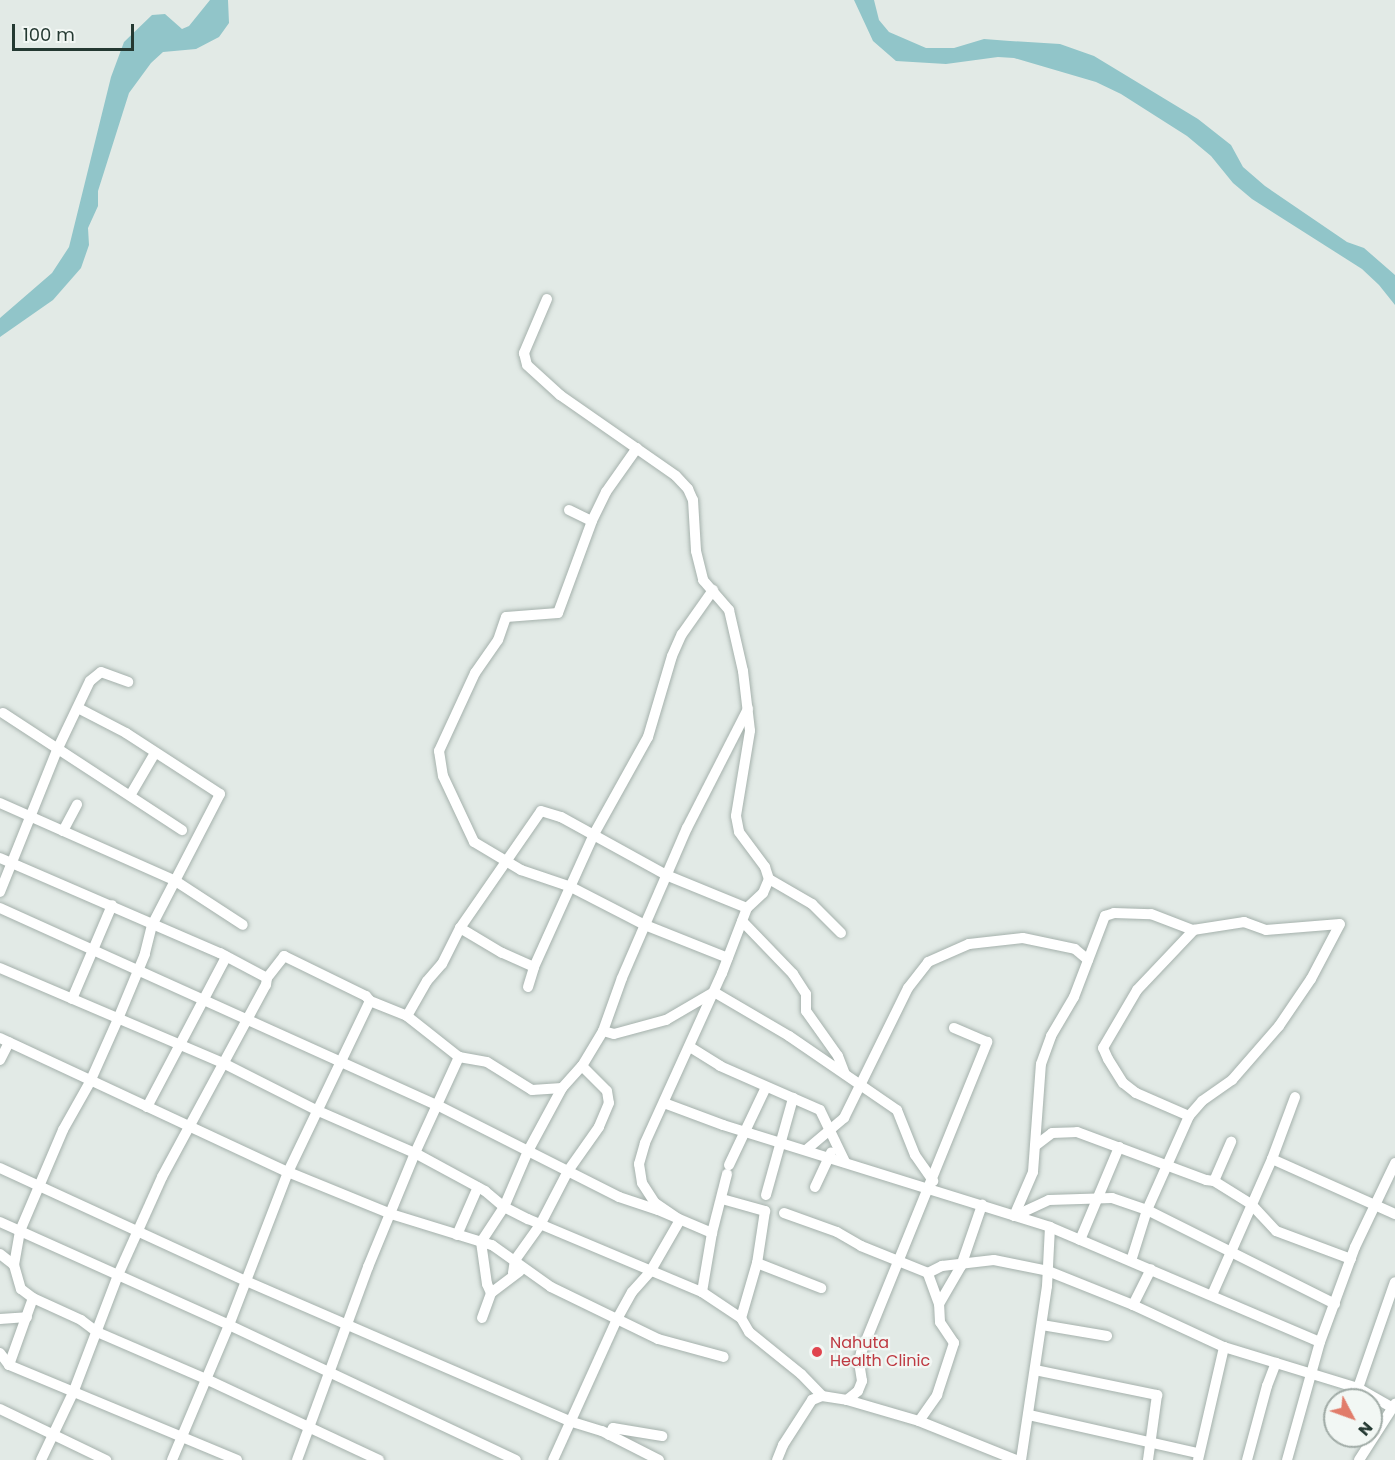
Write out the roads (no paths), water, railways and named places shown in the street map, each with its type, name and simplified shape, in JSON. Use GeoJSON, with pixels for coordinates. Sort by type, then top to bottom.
{"type":"FeatureCollection","features":[{"type":"Feature","properties":{"kind":"street"},"geometry":{"type":"LineString","coordinates":[[547,299],[524,353],[527,365],[560,395],[676,476],[688,489],[693,500],[696,551],[703,580],[729,610],[733,620],[732,632],[743,671],[750,730],[736,816],[739,832],[765,867],[769,879],[812,904],[841,933]]}},
{"type":"Feature","properties":{"kind":"street"},"geometry":{"type":"LineString","coordinates":[[637,448],[606,492],[592,521],[558,614],[506,617],[498,640],[475,673],[440,751],[443,776],[474,842],[521,870],[572,887],[645,926],[728,957]]}},
{"type":"Feature","properties":{"kind":"street"},"geometry":{"type":"LineString","coordinates":[[569,510],[592,521]]}},
{"type":"Feature","properties":{"kind":"street"},"geometry":{"type":"LineString","coordinates":[[528,987],[534,967],[594,834],[648,738],[672,656],[682,634],[713,590]]}},
{"type":"Feature","properties":{"kind":"street"},"geometry":{"type":"LineString","coordinates":[[0,892],[58,748],[90,681],[101,672],[129,682]]}},
{"type":"Feature","properties":{"kind":"street"},"geometry":{"type":"LineString","coordinates":[[78,708],[126,733],[220,794],[152,925],[139,969],[118,1019],[90,1082],[63,1130],[42,1186],[20,1231],[14,1265],[21,1289],[33,1298],[81,1320],[97,1332],[310,1426],[379,1460]]}},
{"type":"Feature","properties":{"kind":"street"},"geometry":{"type":"LineString","coordinates":[[482,1318],[491,1293],[487,1284],[481,1242],[504,1207],[528,1151],[562,1088],[582,1066],[603,1031],[687,828],[748,709]]}},
{"type":"Feature","properties":{"kind":"street"},"geometry":{"type":"LineString","coordinates":[[3,713],[131,794],[182,830]]}},
{"type":"Feature","properties":{"kind":"street"},"geometry":{"type":"LineString","coordinates":[[131,794],[155,753]]}},
{"type":"Feature","properties":{"kind":"street"},"geometry":{"type":"LineString","coordinates":[[0,804],[30,814],[174,880],[243,925]]}},
{"type":"Feature","properties":{"kind":"street"},"geometry":{"type":"LineString","coordinates":[[63,831],[77,805]]}},
{"type":"Feature","properties":{"kind":"street"},"geometry":{"type":"LineString","coordinates":[[407,1016],[427,981],[442,964],[460,928],[541,811],[561,817],[666,875],[747,908]]}},
{"type":"Feature","properties":{"kind":"street"},"geometry":{"type":"LineString","coordinates":[[0,858],[112,905],[267,978]]}},
{"type":"Feature","properties":{"kind":"street"},"geometry":{"type":"LineString","coordinates":[[680,1220],[655,1203],[642,1183],[639,1164],[645,1143],[714,992],[747,908],[763,893],[769,879]]}},
{"type":"Feature","properties":{"kind":"street"},"geometry":{"type":"LineString","coordinates":[[72,999],[112,905]]}},
{"type":"Feature","properties":{"kind":"street"},"geometry":{"type":"LineString","coordinates":[[0,908],[437,1105],[619,1197],[712,1233]]}},
{"type":"Feature","properties":{"kind":"street"},"geometry":{"type":"LineString","coordinates":[[1014,1216],[1033,1172],[1041,1064],[1051,1036],[1074,997],[1105,916],[1114,913],[1151,914],[1194,930],[1244,922],[1266,930],[1340,924],[1311,979],[1279,1026],[1232,1080],[1202,1101],[1188,1116],[1147,1210],[1131,1261]]}},
{"type":"Feature","properties":{"kind":"street"},"geometry":{"type":"LineString","coordinates":[[742,921],[793,974],[806,994],[806,1011],[838,1056],[845,1074]]}},
{"type":"Feature","properties":{"kind":"street"},"geometry":{"type":"LineString","coordinates":[[460,928],[476,940],[534,967]]}},
{"type":"Feature","properties":{"kind":"street"},"geometry":{"type":"LineString","coordinates":[[1188,1116],[1130,1088],[1108,1059],[1103,1048],[1137,990],[1194,930]]}},
{"type":"Feature","properties":{"kind":"street"},"geometry":{"type":"LineString","coordinates":[[806,1150],[832,1135],[844,1118],[908,988],[928,962],[969,944],[1023,938],[1075,949],[1088,960]]}},
{"type":"Feature","properties":{"kind":"street"},"geometry":{"type":"LineString","coordinates":[[41,1460],[73,1393],[137,1230],[189,1125],[267,978],[284,956],[291,957],[366,996],[370,1001],[407,1016],[459,1058],[487,1062],[532,1090],[562,1088]]}},
{"type":"Feature","properties":{"kind":"street"},"geometry":{"type":"LineString","coordinates":[[147,1107],[226,957]]}},
{"type":"Feature","properties":{"kind":"street"},"geometry":{"type":"LineString","coordinates":[[0,968],[223,1063],[316,1110],[415,1153],[478,1187],[504,1207],[540,1225],[702,1292],[741,1318],[750,1332],[801,1374],[822,1396],[847,1400],[919,1421],[1016,1460]]}},
{"type":"Feature","properties":{"kind":"street"},"geometry":{"type":"LineString","coordinates":[[603,1031],[614,1034],[666,1020],[714,992]]}},
{"type":"Feature","properties":{"kind":"street"},"geometry":{"type":"LineString","coordinates":[[714,992],[789,1036],[897,1110],[915,1155],[931,1185]]}},
{"type":"Feature","properties":{"kind":"street"},"geometry":{"type":"LineString","coordinates":[[172,1460],[229,1325],[288,1172],[370,1001]]}},
{"type":"Feature","properties":{"kind":"street"},"geometry":{"type":"LineString","coordinates":[[847,1400],[858,1392],[862,1381],[859,1361],[861,1353],[987,1042],[983,1038],[954,1028]]}},
{"type":"Feature","properties":{"kind":"street"},"geometry":{"type":"LineString","coordinates":[[0,1060],[6,1041],[288,1172],[391,1214],[481,1242],[520,1263],[550,1287],[658,1339],[700,1353],[724,1357]]}},
{"type":"Feature","properties":{"kind":"street"},"geometry":{"type":"LineString","coordinates":[[690,1047],[720,1066],[820,1110],[844,1162]]}},
{"type":"Feature","properties":{"kind":"street"},"geometry":{"type":"LineString","coordinates":[[297,1460],[349,1324],[368,1267],[415,1153],[459,1058]]}},
{"type":"Feature","properties":{"kind":"street"},"geometry":{"type":"LineString","coordinates":[[513,1273],[568,1171],[598,1127],[609,1103],[607,1091],[582,1066]]}},
{"type":"Feature","properties":{"kind":"street"},"geometry":{"type":"LineString","coordinates":[[702,1292],[712,1233],[728,1169],[766,1087]]}},
{"type":"Feature","properties":{"kind":"street"},"geometry":{"type":"LineString","coordinates":[[1212,1295],[1272,1159],[1295,1096]]}},
{"type":"Feature","properties":{"kind":"street"},"geometry":{"type":"LineString","coordinates":[[765,1195],[793,1098]]}},
{"type":"Feature","properties":{"kind":"street"},"geometry":{"type":"LineString","coordinates":[[664,1103],[830,1158],[931,1185],[982,1205],[1050,1227],[1320,1342]]}},
{"type":"Feature","properties":{"kind":"street"},"geometry":{"type":"LineString","coordinates":[[1035,1146],[1052,1133],[1077,1132],[1167,1164],[1214,1181],[1251,1204],[1276,1231],[1351,1259]]}},
{"type":"Feature","properties":{"kind":"street"},"geometry":{"type":"LineString","coordinates":[[815,1187],[830,1158],[832,1135]]}},
{"type":"Feature","properties":{"kind":"street"},"geometry":{"type":"LineString","coordinates":[[1214,1181],[1232,1142]]}},
{"type":"Feature","properties":{"kind":"street"},"geometry":{"type":"LineString","coordinates":[[1080,1240],[1100,1197],[1119,1147]]}},
{"type":"Feature","properties":{"kind":"street"},"geometry":{"type":"LineString","coordinates":[[1272,1159],[1375,1208],[1395,1214]]}},
{"type":"Feature","properties":{"kind":"street"},"geometry":{"type":"LineString","coordinates":[[1287,1460],[1320,1342],[1351,1259],[1395,1163]]}},
{"type":"Feature","properties":{"kind":"street"},"geometry":{"type":"LineString","coordinates":[[0,1168],[246,1281],[569,1421],[609,1435],[659,1460]]}},
{"type":"Feature","properties":{"kind":"street"},"geometry":{"type":"LineString","coordinates":[[457,1235],[478,1187]]}},
{"type":"Feature","properties":{"kind":"street"},"geometry":{"type":"LineString","coordinates":[[1014,1216],[1049,1200],[1100,1197],[1147,1210],[1335,1304]]}},
{"type":"Feature","properties":{"kind":"street"},"geometry":{"type":"LineString","coordinates":[[722,1199],[765,1211],[756,1263],[741,1318]]}},
{"type":"Feature","properties":{"kind":"street"},"geometry":{"type":"LineString","coordinates":[[939,1304],[961,1266],[982,1205]]}},
{"type":"Feature","properties":{"kind":"street"},"geometry":{"type":"LineString","coordinates":[[784,1213],[837,1232],[899,1263],[928,1274],[939,1304],[940,1322],[954,1343],[937,1395],[919,1421]]}},
{"type":"Feature","properties":{"kind":"street"},"geometry":{"type":"LineString","coordinates":[[553,1460],[617,1320],[632,1292],[650,1272],[680,1220]]}},
{"type":"Feature","properties":{"kind":"street"},"geometry":{"type":"LineString","coordinates":[[0,1222],[229,1325],[516,1460]]}},
{"type":"Feature","properties":{"kind":"street"},"geometry":{"type":"LineString","coordinates":[[1021,1460],[1042,1325],[1050,1227]]}},
{"type":"Feature","properties":{"kind":"street"},"geometry":{"type":"LineString","coordinates":[[0,1254],[14,1265]]}},
{"type":"Feature","properties":{"kind":"street"},"geometry":{"type":"LineString","coordinates":[[928,1274],[942,1266],[961,1266],[994,1260],[1048,1271],[1133,1305],[1224,1347],[1355,1388]]}},
{"type":"Feature","properties":{"kind":"street"},"geometry":{"type":"LineString","coordinates":[[491,1293],[496,1292],[520,1263]]}},
{"type":"Feature","properties":{"kind":"street"},"geometry":{"type":"LineString","coordinates":[[756,1263],[821,1288]]}},
{"type":"Feature","properties":{"kind":"street"},"geometry":{"type":"LineString","coordinates":[[1133,1305],[1151,1269]]}},
{"type":"Feature","properties":{"kind":"street"},"geometry":{"type":"LineString","coordinates":[[1358,1388],[1373,1339],[1395,1282]]}},
{"type":"Feature","properties":{"kind":"street"},"geometry":{"type":"LineString","coordinates":[[9,1365],[33,1298]]}},
{"type":"Feature","properties":{"kind":"street"},"geometry":{"type":"LineString","coordinates":[[0,1319],[27,1317]]}},
{"type":"Feature","properties":{"kind":"street"},"geometry":{"type":"LineString","coordinates":[[1042,1325],[1107,1336]]}},
{"type":"Feature","properties":{"kind":"street"},"geometry":{"type":"LineString","coordinates":[[1029,1415],[1198,1456],[1224,1347]]}},
{"type":"Feature","properties":{"kind":"street"},"geometry":{"type":"LineString","coordinates":[[0,1353],[9,1365],[237,1460]]}},
{"type":"Feature","properties":{"kind":"street"},"geometry":{"type":"LineString","coordinates":[[1247,1460],[1267,1386],[1276,1363]]}},
{"type":"Feature","properties":{"kind":"street"},"geometry":{"type":"LineString","coordinates":[[1035,1370],[1156,1395],[1148,1460]]}},
{"type":"Feature","properties":{"kind":"street"},"geometry":{"type":"LineString","coordinates":[[777,1460],[783,1445],[805,1408],[822,1396]]}},
{"type":"Feature","properties":{"kind":"street"},"geometry":{"type":"LineString","coordinates":[[1359,1460],[1394,1406]]}},
{"type":"Feature","properties":{"kind":"street"},"geometry":{"type":"LineString","coordinates":[[0,1409],[106,1460]]}},
{"type":"Feature","properties":{"kind":"street"},"geometry":{"type":"LineString","coordinates":[[609,1435],[614,1428],[662,1436]]}},
{"type":"Feature","properties":{"kind":"water"},"geometry":{"type":"Polygon","coordinates":[[[210,0],[228,0],[229,23],[219,37],[196,49],[163,52],[151,63],[129,93],[98,191],[98,206],[88,228],[89,245],[81,268],[53,300],[0,337],[0,318],[52,273],[69,247],[111,77],[124,42],[152,15],[165,14],[182,29],[189,26],[210,0]]]}},
{"type":"Feature","properties":{"kind":"water"},"geometry":{"type":"Polygon","coordinates":[[[854,0],[874,0],[879,20],[889,32],[926,48],[954,48],[984,39],[1060,44],[1094,56],[1198,119],[1231,145],[1243,167],[1265,186],[1347,242],[1364,248],[1395,275],[1395,305],[1362,269],[1252,199],[1233,183],[1211,156],[1187,136],[1121,94],[1096,82],[1014,58],[998,57],[946,64],[896,61],[873,41],[854,0]]]}},
{"type":"Feature","properties":{"kind":"place","name":"Nahuta Health Clinic"},"geometry":{"type":"Point","coordinates":[817,1352]}}]}
